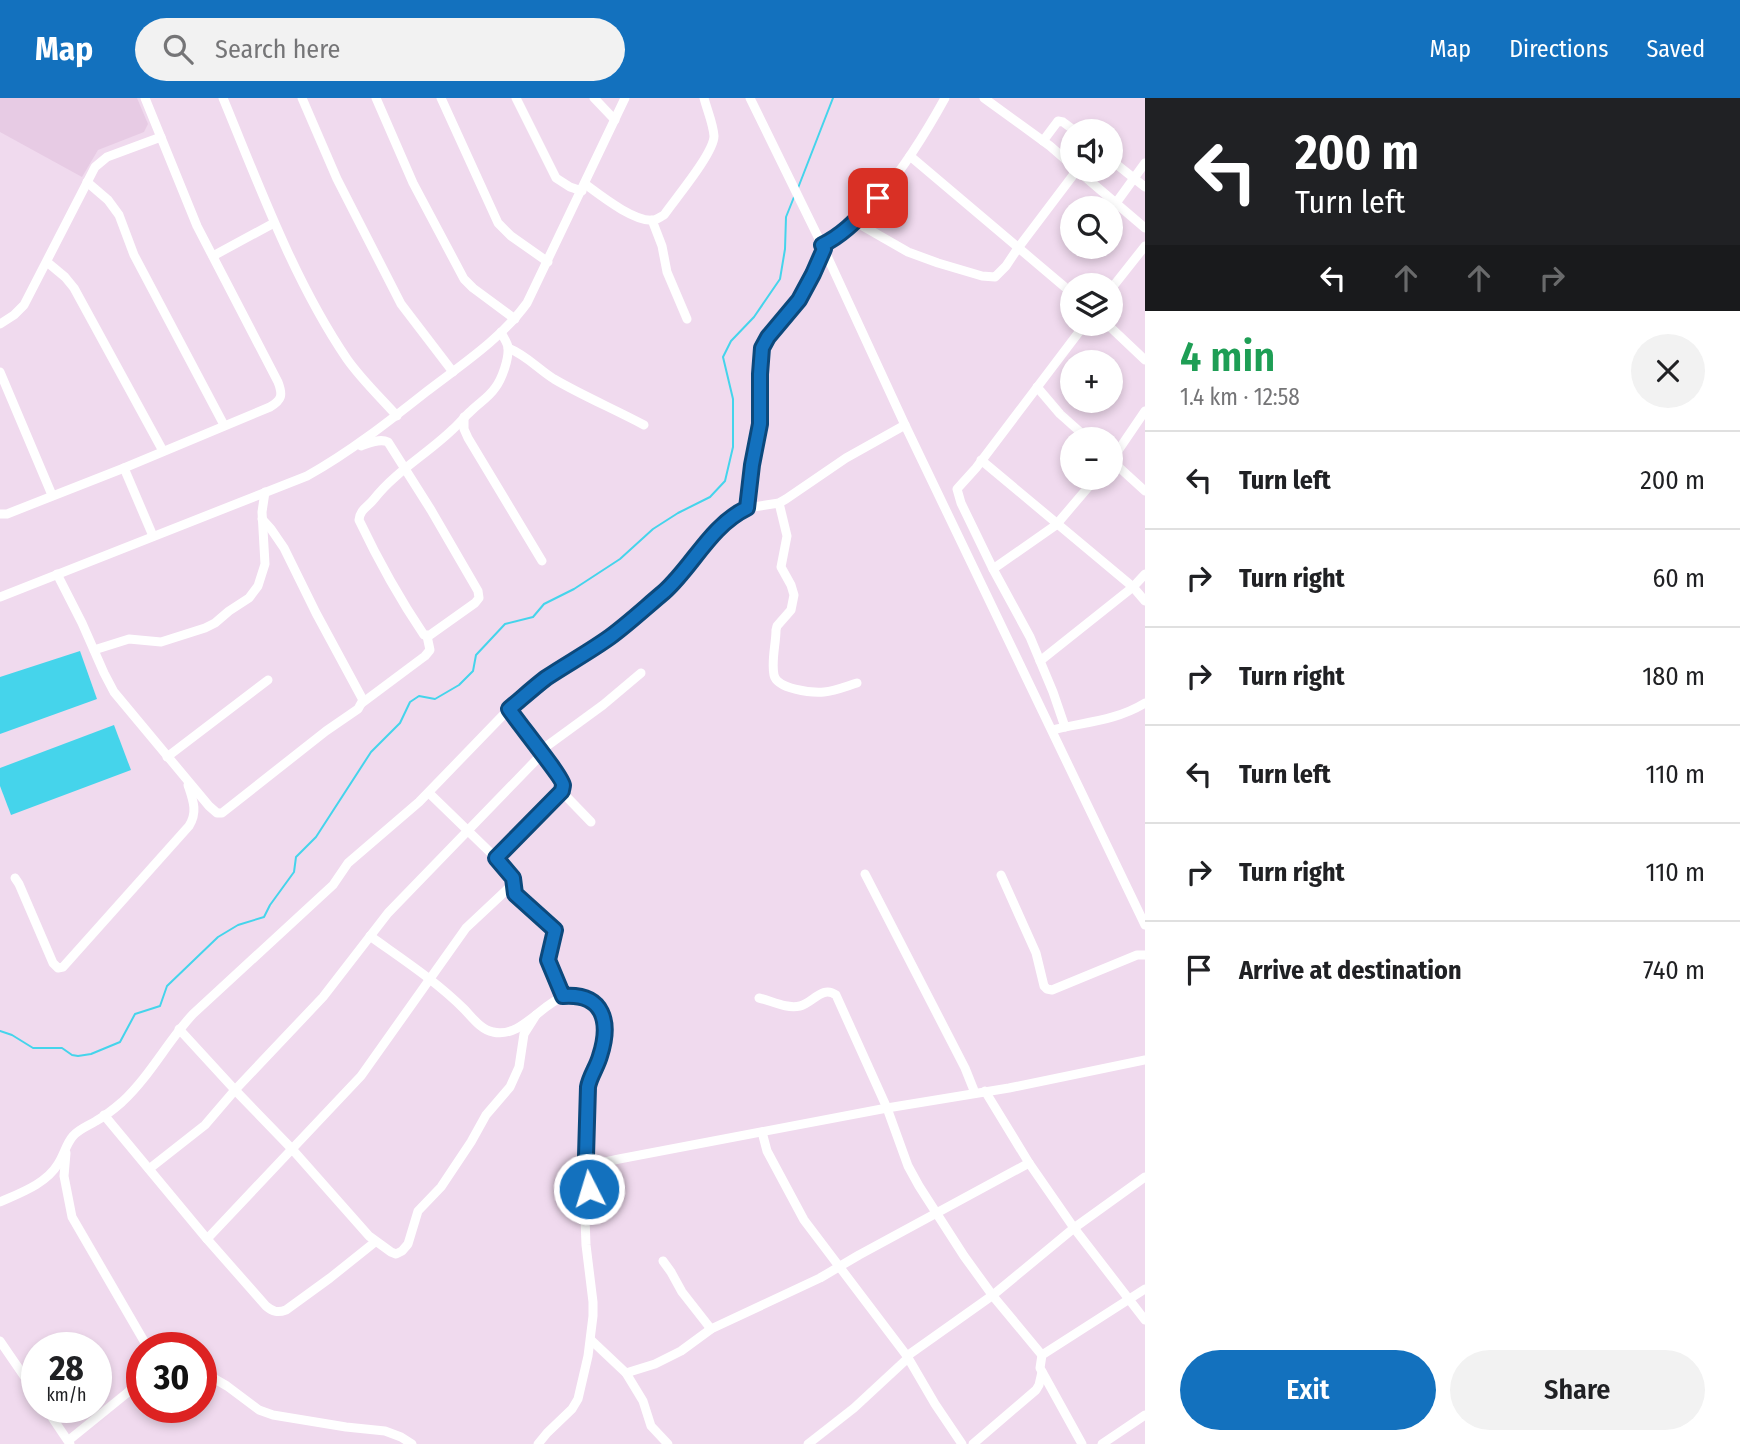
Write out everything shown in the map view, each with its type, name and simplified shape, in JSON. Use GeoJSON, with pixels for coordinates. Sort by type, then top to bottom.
{"type":"FeatureCollection","features":[{"type":"Feature","properties":{"kind":"street"},"geometry":{"type":"LineString","coordinates":[[0,514],[7,514],[124,468],[279,402],[281,397],[281,389],[197,226],[145,98]]}},
{"type":"Feature","properties":{"kind":"street"},"geometry":{"type":"LineString","coordinates":[[223,98],[274,223],[305,286],[349,362],[397,416]]}},
{"type":"Feature","properties":{"kind":"street"},"geometry":{"type":"LineString","coordinates":[[302,98],[337,178],[401,304],[453,372]]}},
{"type":"Feature","properties":{"kind":"street"},"geometry":{"type":"LineString","coordinates":[[376,98],[413,183],[464,279],[515,319]]}},
{"type":"Feature","properties":{"kind":"street"},"geometry":{"type":"LineString","coordinates":[[441,98],[498,223],[511,236],[548,262]]}},
{"type":"Feature","properties":{"kind":"street"},"geometry":{"type":"LineString","coordinates":[[516,98],[556,178],[570,187],[583,187],[635,216],[652,220],[664,215],[709,151],[714,139],[704,98]]}},
{"type":"Feature","properties":{"kind":"street"},"geometry":{"type":"LineString","coordinates":[[594,98],[615,120]]}},
{"type":"Feature","properties":{"kind":"street"},"geometry":{"type":"LineString","coordinates":[[347,453],[453,372],[515,319],[527,303],[548,262],[625,98]]}},
{"type":"Feature","properties":{"kind":"street"},"geometry":{"type":"LineString","coordinates":[[750,98],[1145,925]]}},
{"type":"Feature","properties":{"kind":"street"},"geometry":{"type":"LineString","coordinates":[[747,508],[760,424],[762,348],[799,300],[823,247],[878,198],[910,156],[945,98]]}},
{"type":"Feature","properties":{"kind":"street"},"geometry":{"type":"LineString","coordinates":[[984,98],[1060,156]]}},
{"type":"Feature","properties":{"kind":"street"},"geometry":{"type":"LineString","coordinates":[[1042,141],[1060,121]]}},
{"type":"Feature","properties":{"kind":"street"},"geometry":{"type":"LineString","coordinates":[[0,324],[21,309],[95,167],[107,157],[161,137]]}},
{"type":"Feature","properties":{"kind":"street"},"geometry":{"type":"LineString","coordinates":[[910,156],[1060,283]]}},
{"type":"Feature","properties":{"kind":"street"},"geometry":{"type":"LineString","coordinates":[[1121,196],[1145,163]]}},
{"type":"Feature","properties":{"kind":"street"},"geometry":{"type":"LineString","coordinates":[[1123,169],[1145,187]]}},
{"type":"Feature","properties":{"kind":"street"},"geometry":{"type":"LineString","coordinates":[[87,182],[108,200],[119,215],[134,255],[223,425]]}},
{"type":"Feature","properties":{"kind":"street"},"geometry":{"type":"LineString","coordinates":[[854,221],[908,252],[982,276],[995,277],[1006,267],[1068,182]]}},
{"type":"Feature","properties":{"kind":"street"},"geometry":{"type":"LineString","coordinates":[[1091,182],[1108,196]]}},
{"type":"Feature","properties":{"kind":"street"},"geometry":{"type":"LineString","coordinates":[[1123,209],[1145,228]]}},
{"type":"Feature","properties":{"kind":"street"},"geometry":{"type":"LineString","coordinates":[[652,220],[662,246],[667,272],[687,319]]}},
{"type":"Feature","properties":{"kind":"street"},"geometry":{"type":"LineString","coordinates":[[213,257],[274,223]]}},
{"type":"Feature","properties":{"kind":"street"},"geometry":{"type":"LineString","coordinates":[[1123,274],[1145,246]]}},
{"type":"Feature","properties":{"kind":"street"},"geometry":{"type":"LineString","coordinates":[[47,262],[74,288],[163,451]]}},
{"type":"Feature","properties":{"kind":"street"},"geometry":{"type":"LineString","coordinates":[[57,574],[114,692],[214,811],[225,812],[430,650],[427,636],[394,588],[359,520],[362,511],[493,391],[507,359],[508,348],[501,332]]}},
{"type":"Feature","properties":{"kind":"street"},"geometry":{"type":"LineString","coordinates":[[1065,727],[1040,661],[961,503],[957,489],[1076,336]]}},
{"type":"Feature","properties":{"kind":"street"},"geometry":{"type":"LineString","coordinates":[[1120,336],[1145,360]]}},
{"type":"Feature","properties":{"kind":"street"},"geometry":{"type":"LineString","coordinates":[[508,348],[522,354],[558,381],[644,425]]}},
{"type":"Feature","properties":{"kind":"street"},"geometry":{"type":"LineString","coordinates":[[0,372],[52,495]]}},
{"type":"Feature","properties":{"kind":"street"},"geometry":{"type":"LineString","coordinates":[[1037,387],[1075,427]]}},
{"type":"Feature","properties":{"kind":"street"},"geometry":{"type":"LineString","coordinates":[[1123,443],[1145,411]]}},
{"type":"Feature","properties":{"kind":"street"},"geometry":{"type":"LineString","coordinates":[[464,417],[464,429],[468,438],[542,561]]}},
{"type":"Feature","properties":{"kind":"street"},"geometry":{"type":"LineString","coordinates":[[0,1202],[41,1181],[58,1164],[73,1136],[123,1101],[179,1029],[333,885],[341,871],[359,852],[429,793],[509,709],[544,680],[611,636],[656,598],[677,579],[697,552],[724,524],[747,508],[779,502],[846,458],[905,425]]}},
{"type":"Feature","properties":{"kind":"street"},"geometry":{"type":"LineString","coordinates":[[0,597],[307,476],[347,453],[369,443],[385,440],[406,469],[479,595],[475,603],[427,636]]}},
{"type":"Feature","properties":{"kind":"street"},"geometry":{"type":"LineString","coordinates":[[982,460],[1056,525],[1133,587],[1145,601]]}},
{"type":"Feature","properties":{"kind":"street"},"geometry":{"type":"LineString","coordinates":[[124,468],[153,536]]}},
{"type":"Feature","properties":{"kind":"street"},"geometry":{"type":"LineString","coordinates":[[1123,471],[1145,491]]}},
{"type":"Feature","properties":{"kind":"street"},"geometry":{"type":"LineString","coordinates":[[993,569],[1056,525],[1086,490]]}},
{"type":"Feature","properties":{"kind":"street"},"geometry":{"type":"LineString","coordinates":[[94,650],[129,639],[161,642],[205,628],[249,598],[264,571],[262,519],[265,492]]}},
{"type":"Feature","properties":{"kind":"street"},"geometry":{"type":"LineString","coordinates":[[779,502],[787,536],[781,567],[794,595],[791,610],[776,629],[775,678],[779,684],[798,690],[825,692],[857,683]]}},
{"type":"Feature","properties":{"kind":"street"},"geometry":{"type":"LineString","coordinates":[[262,519],[284,548],[361,695],[362,703]]}},
{"type":"Feature","properties":{"kind":"street"},"geometry":{"type":"LineString","coordinates":[[1040,661],[1133,587],[1145,574]]}},
{"type":"Feature","properties":{"kind":"street"},"geometry":{"type":"LineString","coordinates":[[149,1169],[205,1125],[310,1011],[388,914],[541,752],[641,673]]}},
{"type":"Feature","properties":{"kind":"street"},"geometry":{"type":"LineString","coordinates":[[167,757],[268,680]]}},
{"type":"Feature","properties":{"kind":"street"},"geometry":{"type":"LineString","coordinates":[[1052,730],[1126,714],[1145,703]]}},
{"type":"Feature","properties":{"kind":"street"},"geometry":{"type":"LineString","coordinates":[[496,858],[562,791],[563,783],[509,709]]}},
{"type":"Feature","properties":{"kind":"street"},"geometry":{"type":"LineString","coordinates":[[15,878],[53,962],[58,968],[62,967],[194,819],[195,808],[186,780]]}},
{"type":"Feature","properties":{"kind":"street"},"geometry":{"type":"LineString","coordinates":[[562,791],[591,822]]}},
{"type":"Feature","properties":{"kind":"street"},"geometry":{"type":"LineString","coordinates":[[429,793],[496,858],[513,878],[515,894],[555,930],[548,960],[563,996]]}},
{"type":"Feature","properties":{"kind":"street"},"geometry":{"type":"LineString","coordinates":[[865,874],[964,1068],[1074,1228],[1145,1320]]}},
{"type":"Feature","properties":{"kind":"street"},"geometry":{"type":"LineString","coordinates":[[1001,875],[1032,944],[1047,989],[1052,990],[1137,955],[1145,955]]}},
{"type":"Feature","properties":{"kind":"street"},"geometry":{"type":"LineString","coordinates":[[207,1239],[361,1076],[466,929],[514,883]]}},
{"type":"Feature","properties":{"kind":"street"},"geometry":{"type":"LineString","coordinates":[[370,936],[429,979],[490,1032],[511,1032],[563,996],[580,996],[597,1005],[604,1018],[604,1034],[588,1087],[586,1156],[587,1161],[596,1169]]}},
{"type":"Feature","properties":{"kind":"street"},"geometry":{"type":"LineString","coordinates":[[760,998],[794,1006],[803,1005],[824,992],[834,993],[887,1108],[908,1166],[935,1213],[993,1295],[1042,1355]]}},
{"type":"Feature","properties":{"kind":"street"},"geometry":{"type":"LineString","coordinates":[[179,1029],[292,1149],[360,1228],[375,1242],[396,1254],[406,1247],[418,1211],[441,1187],[486,1115],[514,1080],[519,1067],[524,1034],[536,1015]]}},
{"type":"Feature","properties":{"kind":"street"},"geometry":{"type":"LineString","coordinates":[[538,1444],[577,1402],[591,1340],[593,1302],[585,1218],[589,1189],[596,1169],[612,1160],[1145,1060]]}},
{"type":"Feature","properties":{"kind":"street"},"geometry":{"type":"LineString","coordinates":[[104,1115],[207,1239],[266,1306],[276,1312],[286,1310],[375,1242]]}},
{"type":"Feature","properties":{"kind":"street"},"geometry":{"type":"LineString","coordinates":[[762,1132],[765,1147],[804,1220],[908,1357],[962,1444]]}},
{"type":"Feature","properties":{"kind":"street"},"geometry":{"type":"LineString","coordinates":[[66,1148],[64,1176],[72,1217],[139,1332]]}},
{"type":"Feature","properties":{"kind":"street"},"geometry":{"type":"LineString","coordinates":[[626,1373],[655,1364],[681,1351],[711,1329],[813,1282],[1029,1163]]}},
{"type":"Feature","properties":{"kind":"street"},"geometry":{"type":"LineString","coordinates":[[807,1444],[854,1408],[908,1357],[993,1295],[1074,1228],[1145,1177]]}},
{"type":"Feature","properties":{"kind":"street"},"geometry":{"type":"LineString","coordinates":[[663,1261],[682,1292],[711,1329]]}},
{"type":"Feature","properties":{"kind":"street"},"geometry":{"type":"LineString","coordinates":[[1082,1444],[1042,1372],[1042,1355],[1145,1289]]}},
{"type":"Feature","properties":{"kind":"street"},"geometry":{"type":"LineString","coordinates":[[591,1340],[626,1373],[643,1401],[651,1426],[668,1444]]}},
{"type":"Feature","properties":{"kind":"street"},"geometry":{"type":"LineString","coordinates":[[0,1341],[21,1372]]}},
{"type":"Feature","properties":{"kind":"street"},"geometry":{"type":"LineString","coordinates":[[973,1444],[1036,1390],[1042,1372]]}},
{"type":"Feature","properties":{"kind":"street"},"geometry":{"type":"LineString","coordinates":[[217,1380],[259,1409],[273,1415],[385,1431],[412,1444]]}},
{"type":"Feature","properties":{"kind":"street"},"geometry":{"type":"LineString","coordinates":[[56,1423],[69,1442],[126,1394]]}},
{"type":"Feature","properties":{"kind":"street"},"geometry":{"type":"LineString","coordinates":[[1102,1444],[1145,1415]]}},
{"type":"Feature","properties":{"kind":"shaded area"},"geometry":{"type":"Polygon","coordinates":[[[0,98],[137,98],[148,124],[144,132],[98,150],[82,177],[0,132],[0,98]]]}},
{"type":"Feature","properties":{"kind":"water"},"geometry":{"type":"Polygon","coordinates":[[[80,651],[97,699],[0,734],[0,677],[80,651]]]}},
{"type":"Feature","properties":{"kind":"water"},"geometry":{"type":"Polygon","coordinates":[[[114,725],[131,770],[11,815],[0,786],[0,768],[114,725]]]}},
{"type":"Feature","properties":{"kind":"waterway"},"geometry":{"type":"LineString","coordinates":[[798,188],[833,98]]}},
{"type":"Feature","properties":{"kind":"waterway"},"geometry":{"type":"LineString","coordinates":[[0,1031],[33,1048],[62,1048],[78,1056],[91,1054],[120,1042],[135,1014],[160,1006],[167,986],[218,937],[238,925],[264,917],[294,872],[296,857],[316,837],[371,752],[400,723],[410,702],[419,696],[435,699],[459,685],[473,671],[476,655],[505,624],[533,617],[544,604],[574,589],[620,559],[653,529],[710,497],[725,481],[733,447],[733,399],[723,357],[731,341],[754,317],[780,279],[786,217],[794,197]]}},
{"type":"Feature","properties":{"kind":"route"},"geometry":{"type":"LineString","coordinates":[[589,1189],[596,1169],[587,1161],[586,1156],[588,1087],[600,1058],[604,1018],[597,1005],[590,1000],[580,996],[563,996],[548,960],[555,930],[515,894],[513,878],[496,858],[563,787],[554,769],[509,709],[544,680],[611,636],[665,591],[708,540],[731,517],[747,508],[760,424],[762,348],[799,300],[824,249],[822,245],[848,228],[878,198]]}}]}
